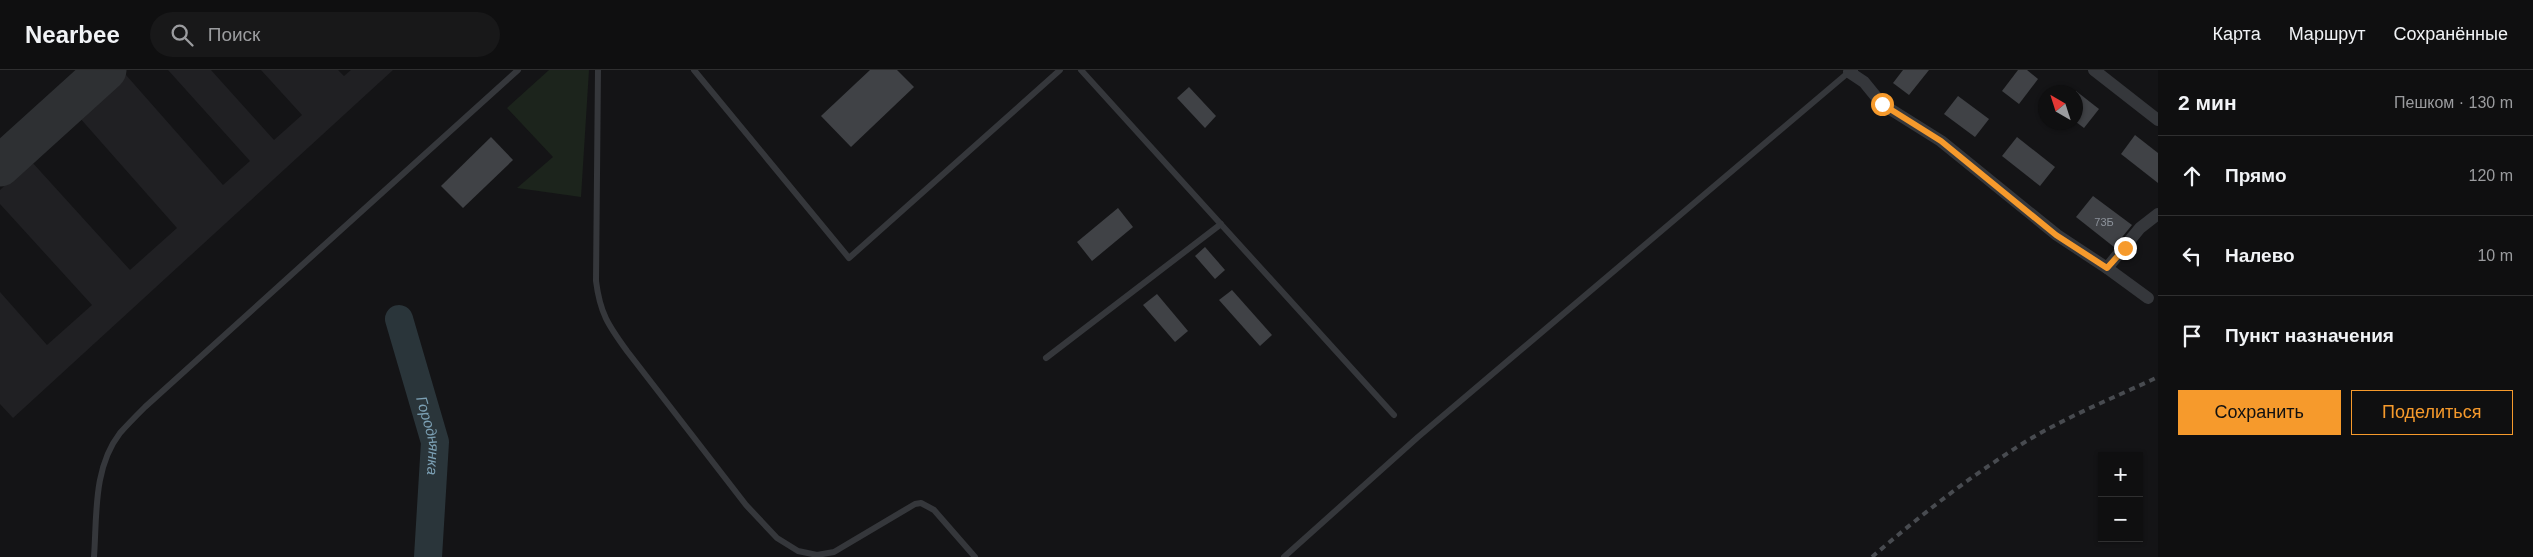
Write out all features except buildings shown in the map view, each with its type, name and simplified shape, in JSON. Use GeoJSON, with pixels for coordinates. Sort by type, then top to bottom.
{"type":"FeatureCollection","features":[{"type":"Feature","properties":{"kind":"street"},"geometry":{"type":"LineString","coordinates":[[2094,70],[2158,120]]}},
{"type":"Feature","properties":{"kind":"street"},"geometry":{"type":"LineString","coordinates":[[1850,71],[1864,82],[1882,104],[1941,141],[2056,235],[2107,268],[2148,298]]}},
{"type":"Feature","properties":{"kind":"street"},"geometry":{"type":"LineString","coordinates":[[2107,268],[2140,228],[2158,214]]}},
{"type":"Feature","properties":{"kind":"lane"},"geometry":{"type":"LineString","coordinates":[[94,557],[99,477],[106,456],[120,433],[152,400],[518,70]]}},
{"type":"Feature","properties":{"kind":"lane"},"geometry":{"type":"LineString","coordinates":[[598,70],[596,281],[599,307],[610,329],[746,506],[777,538],[798,551],[817,556],[834,552],[915,504],[921,503],[934,510],[975,557]]}},
{"type":"Feature","properties":{"kind":"lane"},"geometry":{"type":"LineString","coordinates":[[694,70],[849,258],[1060,70]]}},
{"type":"Feature","properties":{"kind":"lane"},"geometry":{"type":"LineString","coordinates":[[1082,70],[1394,415]]}},
{"type":"Feature","properties":{"kind":"lane"},"geometry":{"type":"LineString","coordinates":[[1284,557],[1426,431],[1850,71]]}},
{"type":"Feature","properties":{"kind":"lane"},"geometry":{"type":"LineString","coordinates":[[1046,358],[1221,224]]}},
{"type":"Feature","properties":{"kind":"shaded area"},"geometry":{"type":"Polygon","coordinates":[[[168,70],[211,70],[274,140],[302,115],[261,70],[338,70],[344,76],[351,70],[393,70],[13,418],[0,404],[0,292],[47,345],[92,305],[0,204],[0,190],[31,161],[130,270],[177,228],[79,117],[126,75],[223,185],[250,161],[168,70]]]}},
{"type":"Feature","properties":{"kind":"shaded area"},"geometry":{"type":"Polygon","coordinates":[[[549,70],[589,70],[581,197],[517,188],[553,157],[507,108],[549,70]]]}},
{"type":"Feature","properties":{"kind":"waterway","name":"Городнянка"},"geometry":{"type":"LineString","coordinates":[[399,319],[435,442],[428,557]]}},
{"type":"Feature","properties":{"kind":"taxiway"},"geometry":{"type":"LineString","coordinates":[[0,166],[106,70]]}},
{"type":"Feature","properties":{"kind":"railway"},"geometry":{"type":"LineString","coordinates":[[1872,557],[1955,490],[2025,442],[2082,412],[2158,377]]}},
{"type":"Feature","properties":{"kind":"route"},"geometry":{"type":"LineString","coordinates":[[1882,104],[1941,141],[2056,235],[2107,268],[2125,248]]}}]}
